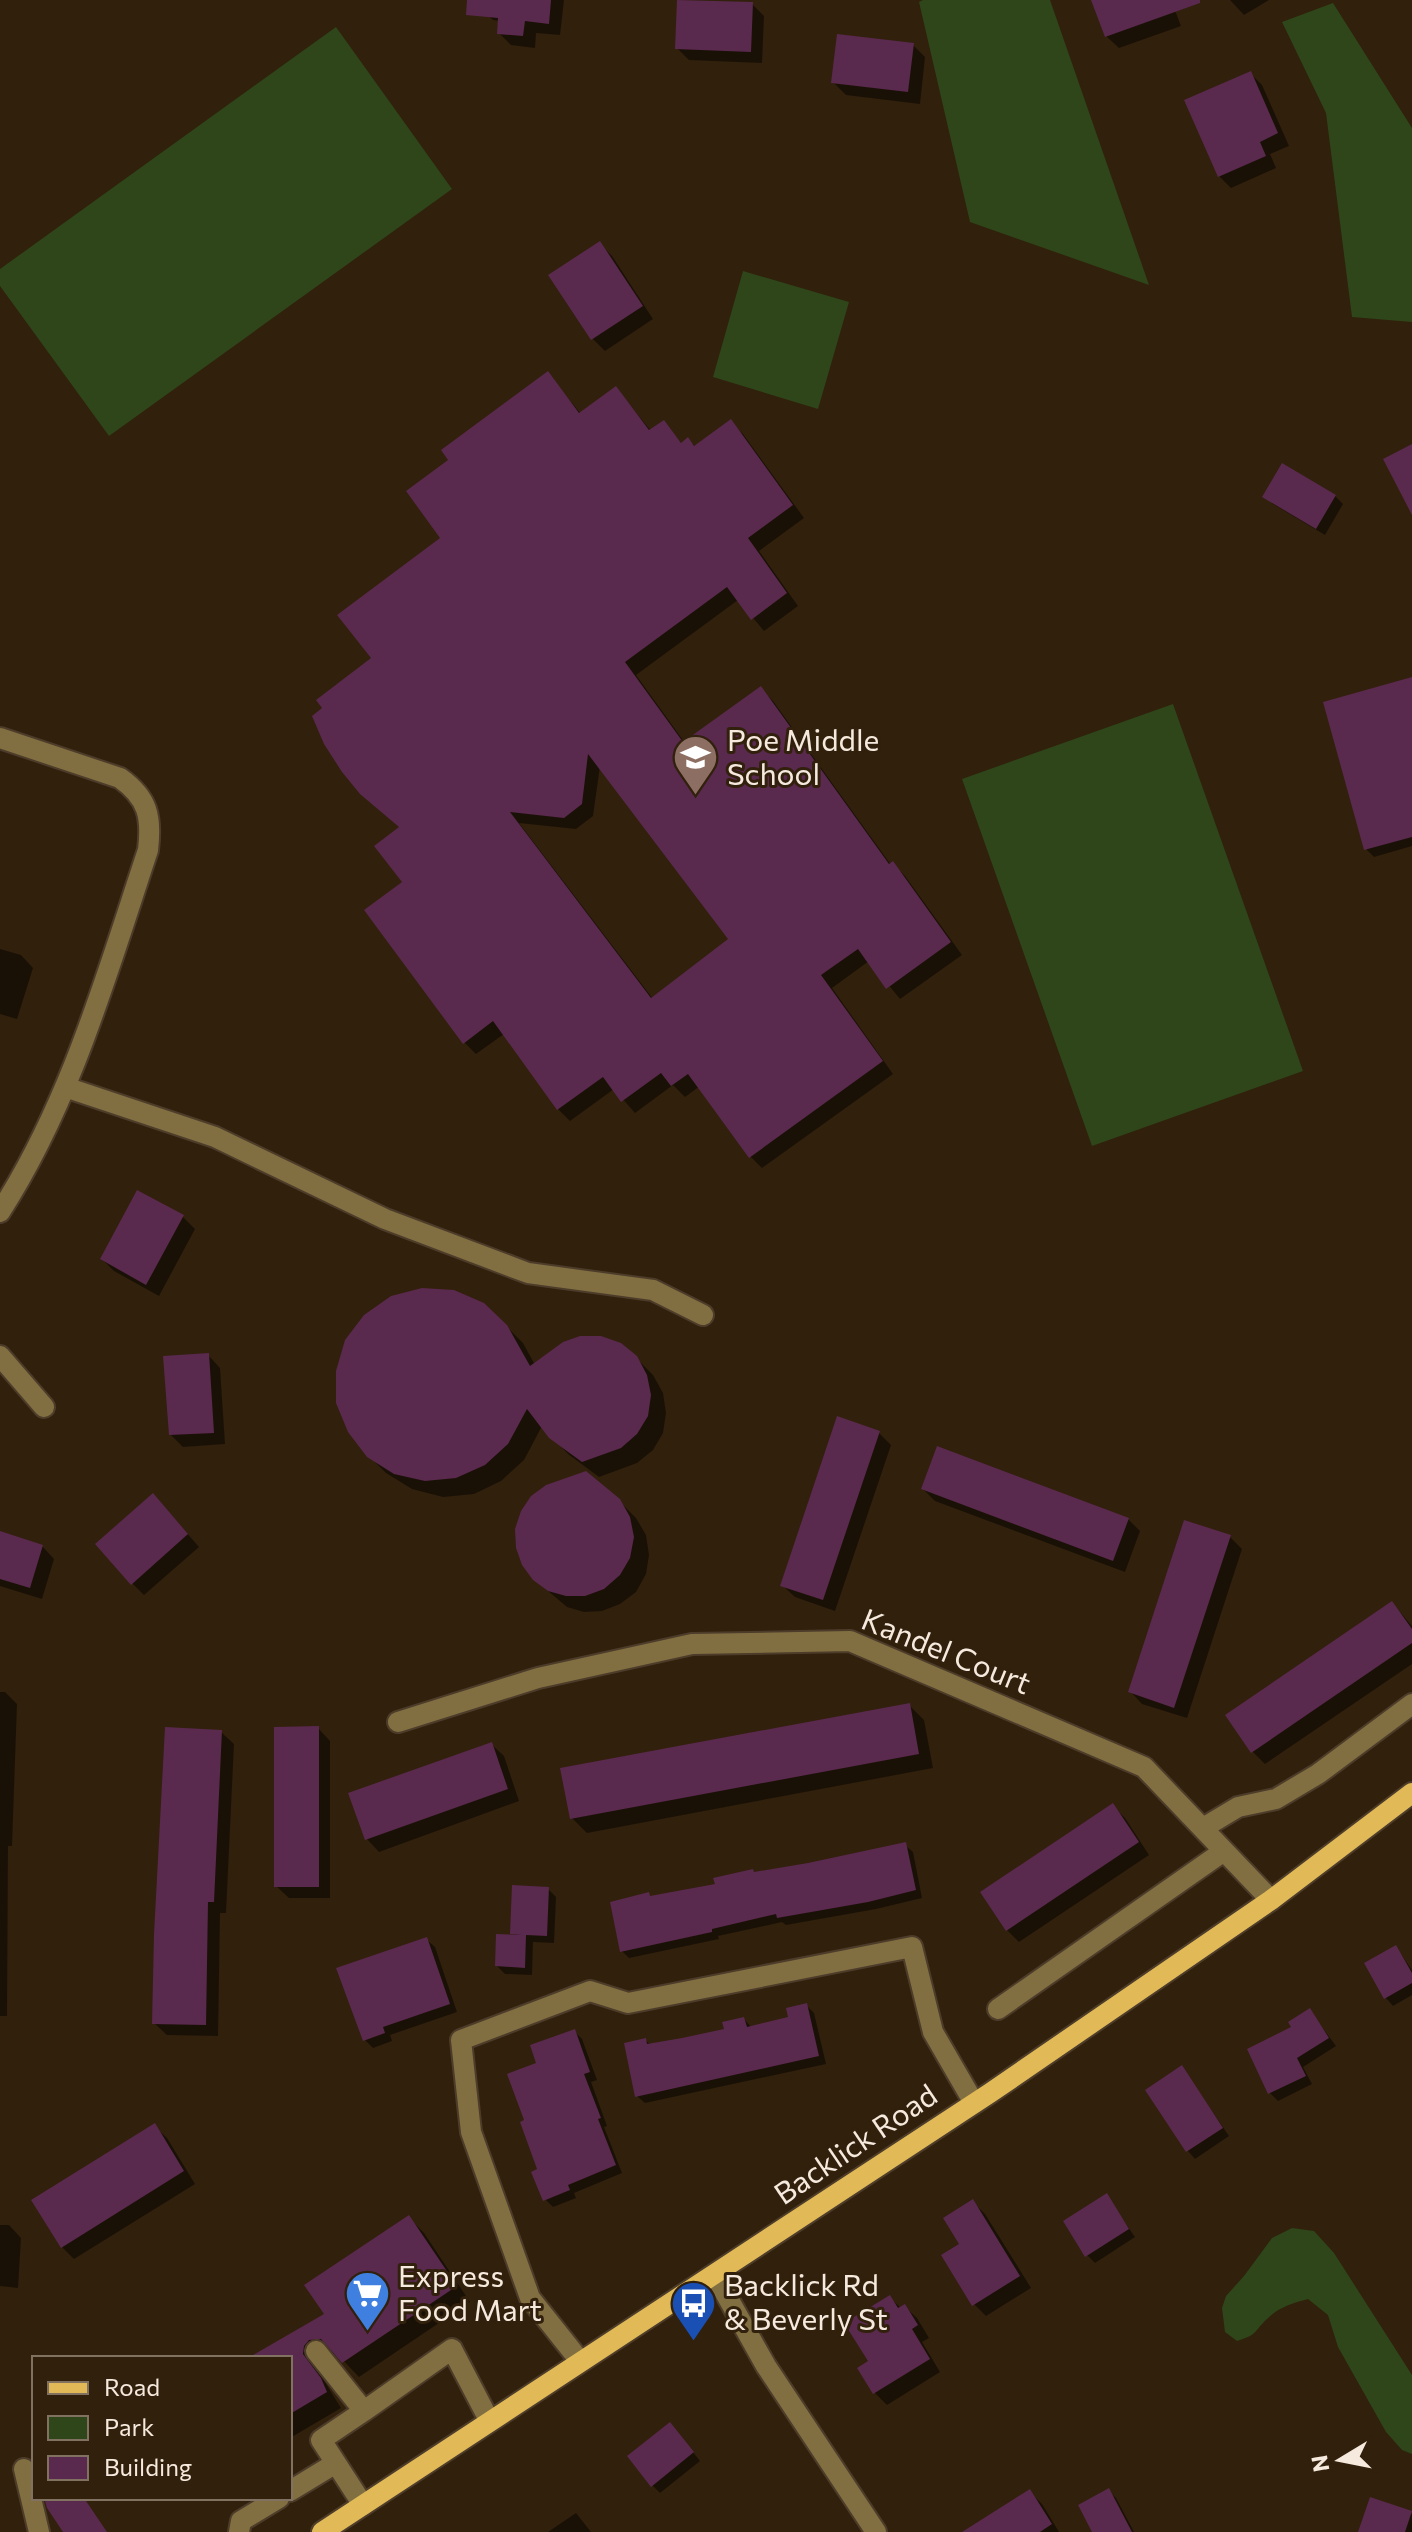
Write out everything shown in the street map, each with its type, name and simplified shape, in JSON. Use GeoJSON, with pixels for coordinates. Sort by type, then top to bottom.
{"type":"FeatureCollection","features":[{"type":"Feature","properties":{"kind":"main road","name":"Backlick Road"},"geometry":{"type":"LineString","coordinates":[[322,2532],[974,2103],[1271,1900],[1409,1800]]}},
{"type":"Feature","properties":{"kind":"street"},"geometry":{"type":"LineString","coordinates":[[0,738],[120,778],[135,789],[145,804],[150,829],[148,850],[55,1113],[23,1177],[0,1212]]}},
{"type":"Feature","properties":{"kind":"street"},"geometry":{"type":"LineString","coordinates":[[65,1087],[215,1137],[385,1219],[528,1273],[653,1290],[703,1315]]}},
{"type":"Feature","properties":{"kind":"street"},"geometry":{"type":"LineString","coordinates":[[0,1356],[44,1407]]}},
{"type":"Feature","properties":{"kind":"street","name":"Kandel Court"},"geometry":{"type":"LineString","coordinates":[[398,1722],[538,1678],[692,1644],[850,1641],[1144,1767],[1271,1900]]}},
{"type":"Feature","properties":{"kind":"street"},"geometry":{"type":"LineString","coordinates":[[1203,1828],[1238,1807],[1276,1799],[1307,1781],[1412,1704]]}},
{"type":"Feature","properties":{"kind":"street"},"geometry":{"type":"LineString","coordinates":[[998,2009],[1224,1851]]}},
{"type":"Feature","properties":{"kind":"street"},"geometry":{"type":"LineString","coordinates":[[580,2361],[530,2298],[471,2132],[461,2040],[590,1991],[628,2003],[912,1947],[933,2032],[974,2103]]}},
{"type":"Feature","properties":{"kind":"street"},"geometry":{"type":"LineString","coordinates":[[715,2275],[766,2366],[876,2532]]}},
{"type":"Feature","properties":{"kind":"street"},"geometry":{"type":"LineString","coordinates":[[363,2505],[321,2440],[452,2349],[489,2420]]}},
{"type":"Feature","properties":{"kind":"street"},"geometry":{"type":"LineString","coordinates":[[316,2351],[364,2411]]}},
{"type":"Feature","properties":{"kind":"street"},"geometry":{"type":"LineString","coordinates":[[292,2490],[336,2463]]}},
{"type":"Feature","properties":{"kind":"street"},"geometry":{"type":"LineString","coordinates":[[24,2469],[39,2532]]}},
{"type":"Feature","properties":{"kind":"street"},"geometry":{"type":"LineString","coordinates":[[239,2532],[241,2521],[276,2500]]}},
{"type":"Feature","properties":{"kind":"green space"},"geometry":{"type":"Polygon","coordinates":[[[1050,0],[1149,285],[970,222],[919,2],[1050,0]]]}},
{"type":"Feature","properties":{"kind":"green space"},"geometry":{"type":"Polygon","coordinates":[[[1333,3],[1412,128],[1412,322],[1352,317],[1326,113],[1282,22],[1333,3]]]}},
{"type":"Feature","properties":{"kind":"green space"},"geometry":{"type":"Polygon","coordinates":[[[336,27],[452,189],[109,436],[0,286],[0,269],[336,27]]]}},
{"type":"Feature","properties":{"kind":"green space"},"geometry":{"type":"Polygon","coordinates":[[[743,271],[849,302],[818,409],[713,377],[743,271]]]}},
{"type":"Feature","properties":{"kind":"green space"},"geometry":{"type":"Polygon","coordinates":[[[1173,704],[1303,1071],[1092,1146],[962,779],[1173,704]]]}},
{"type":"Feature","properties":{"kind":"green space"},"geometry":{"type":"Polygon","coordinates":[[[1292,2228],[1314,2231],[1334,2253],[1412,2375],[1412,2454],[1402,2450],[1386,2432],[1338,2347],[1328,2315],[1308,2299],[1276,2311],[1244,2339],[1237,2341],[1225,2332],[1222,2308],[1226,2296],[1272,2238],[1292,2228]]]}},
{"type":"Feature","properties":{"kind":"building"},"geometry":{"type":"Polygon","coordinates":[[[467,0],[551,0],[549,24],[525,21],[523,36],[497,34],[498,18],[466,15],[467,0]]]}},
{"type":"Feature","properties":{"kind":"building"},"geometry":{"type":"Polygon","coordinates":[[[677,0],[753,2],[751,52],[675,49],[677,0]]]}},
{"type":"Feature","properties":{"kind":"building"},"geometry":{"type":"Polygon","coordinates":[[[1091,0],[1200,0],[1200,3],[1105,37],[1091,0]]]}},
{"type":"Feature","properties":{"kind":"building"},"geometry":{"type":"Polygon","coordinates":[[[837,34],[914,43],[908,92],[831,83],[837,34]]]}},
{"type":"Feature","properties":{"kind":"building"},"geometry":{"type":"Polygon","coordinates":[[[1251,71],[1278,133],[1260,142],[1266,156],[1218,177],[1184,100],[1251,71]]]}},
{"type":"Feature","properties":{"kind":"building"},"geometry":{"type":"Polygon","coordinates":[[[600,241],[643,306],[591,340],[548,275],[600,241]]]}},
{"type":"Feature","properties":{"kind":"building"},"geometry":{"type":"Polygon","coordinates":[[[548,371],[579,413],[616,386],[649,430],[664,420],[681,443],[688,437],[694,446],[731,419],[793,505],[748,538],[787,593],[751,620],[727,587],[625,662],[683,742],[761,686],[889,864],[893,861],[951,942],[886,989],[858,949],[821,975],[883,1061],[749,1158],[688,1074],[671,1086],[661,1073],[621,1102],[603,1077],[557,1110],[493,1021],[463,1044],[364,910],[402,882],[374,846],[399,827],[360,794],[342,772],[324,744],[312,716],[322,708],[316,700],[371,658],[337,615],[440,538],[406,491],[448,460],[441,450],[548,371]],[[588,754],[582,804],[564,818],[510,812],[651,998],[728,939],[588,754]]]}},
{"type":"Feature","properties":{"kind":"building"},"geometry":{"type":"Polygon","coordinates":[[[1412,444],[1412,515],[1383,459],[1412,444]]]}},
{"type":"Feature","properties":{"kind":"building"},"geometry":{"type":"Polygon","coordinates":[[[1282,463],[1336,495],[1316,529],[1262,497],[1282,463]]]}},
{"type":"Feature","properties":{"kind":"building"},"geometry":{"type":"Polygon","coordinates":[[[1412,677],[1412,837],[1364,850],[1323,702],[1412,677]]]}},
{"type":"Feature","properties":{"kind":"building"},"geometry":{"type":"Polygon","coordinates":[[[137,1190],[184,1215],[146,1285],[100,1259],[137,1190]]]}},
{"type":"Feature","properties":{"kind":"building"},"geometry":{"type":"Polygon","coordinates":[[[422,1288],[454,1290],[484,1303],[507,1325],[530,1366],[563,1342],[580,1336],[601,1336],[621,1343],[637,1356],[647,1375],[651,1395],[648,1416],[637,1434],[621,1448],[582,1462],[549,1438],[527,1409],[508,1444],[485,1465],[456,1478],[425,1481],[394,1474],[367,1457],[348,1432],[336,1403],[336,1371],[345,1340],[364,1315],[391,1296],[422,1288]]]}},
{"type":"Feature","properties":{"kind":"building"},"geometry":{"type":"Polygon","coordinates":[[[209,1353],[214,1433],[169,1435],[163,1356],[209,1353]]]}},
{"type":"Feature","properties":{"kind":"building"},"geometry":{"type":"Polygon","coordinates":[[[837,1416],[880,1431],[823,1600],[780,1586],[837,1416]]]}},
{"type":"Feature","properties":{"kind":"building"},"geometry":{"type":"Polygon","coordinates":[[[937,1446],[1129,1518],[1113,1561],[921,1489],[937,1446]]]}},
{"type":"Feature","properties":{"kind":"building"},"geometry":{"type":"Polygon","coordinates":[[[586,1471],[620,1499],[630,1517],[634,1537],[630,1558],[620,1575],[604,1589],[585,1596],[566,1596],[548,1591],[533,1580],[522,1565],[516,1548],[515,1529],[521,1511],[531,1496],[546,1485],[586,1471]]]}},
{"type":"Feature","properties":{"kind":"building"},"geometry":{"type":"Polygon","coordinates":[[[153,1493],[188,1534],[131,1585],[95,1544],[153,1493]]]}},
{"type":"Feature","properties":{"kind":"building"},"geometry":{"type":"Polygon","coordinates":[[[1184,1520],[1231,1535],[1174,1708],[1128,1692],[1184,1520]]]}},
{"type":"Feature","properties":{"kind":"building"},"geometry":{"type":"Polygon","coordinates":[[[0,1531],[43,1545],[30,1588],[0,1579],[0,1531]]]}},
{"type":"Feature","properties":{"kind":"building"},"geometry":{"type":"Polygon","coordinates":[[[1392,1601],[1412,1629],[1412,1643],[1251,1753],[1225,1715],[1392,1601]]]}},
{"type":"Feature","properties":{"kind":"building"},"geometry":{"type":"Polygon","coordinates":[[[910,1703],[919,1754],[570,1819],[560,1768],[910,1703]]]}},
{"type":"Feature","properties":{"kind":"building"},"geometry":{"type":"Polygon","coordinates":[[[319,1726],[319,1887],[274,1887],[274,1727],[319,1726]]]}},
{"type":"Feature","properties":{"kind":"building"},"geometry":{"type":"Polygon","coordinates":[[[165,1727],[222,1730],[214,1902],[208,1902],[206,2025],[152,2024],[165,1727]]]}},
{"type":"Feature","properties":{"kind":"building"},"geometry":{"type":"Polygon","coordinates":[[[492,1742],[508,1789],[365,1840],[348,1793],[492,1742]]]}},
{"type":"Feature","properties":{"kind":"building"},"geometry":{"type":"Polygon","coordinates":[[[1113,1803],[1139,1842],[1006,1931],[980,1892],[1113,1803]]]}},
{"type":"Feature","properties":{"kind":"building"},"geometry":{"type":"Polygon","coordinates":[[[906,1842],[916,1890],[777,1918],[776,1914],[620,1952],[610,1902],[649,1892],[650,1896],[715,1884],[713,1878],[753,1869],[754,1872],[808,1863],[906,1842]]]}},
{"type":"Feature","properties":{"kind":"building"},"geometry":{"type":"Polygon","coordinates":[[[512,1885],[549,1887],[547,1936],[526,1935],[525,1968],[495,1966],[496,1934],[522,1935],[510,1934],[512,1885]]]}},
{"type":"Feature","properties":{"kind":"building"},"geometry":{"type":"Polygon","coordinates":[[[427,1937],[450,2004],[383,2027],[385,2033],[363,2041],[336,1968],[427,1937]]]}},
{"type":"Feature","properties":{"kind":"building"},"geometry":{"type":"Polygon","coordinates":[[[1396,1945],[1412,1973],[1412,1983],[1384,1999],[1364,1963],[1396,1945]]]}},
{"type":"Feature","properties":{"kind":"building"},"geometry":{"type":"Polygon","coordinates":[[[807,2003],[819,2056],[635,2097],[624,2043],[646,2038],[647,2044],[724,2029],[722,2022],[744,2017],[747,2027],[788,2017],[786,2008],[807,2003]]]}},
{"type":"Feature","properties":{"kind":"building"},"geometry":{"type":"Polygon","coordinates":[[[1310,2008],[1329,2038],[1297,2058],[1306,2076],[1268,2094],[1247,2049],[1291,2027],[1288,2022],[1310,2008]]]}},
{"type":"Feature","properties":{"kind":"building"},"geometry":{"type":"Polygon","coordinates":[[[575,2029],[590,2072],[584,2074],[616,2165],[568,2185],[570,2190],[543,2201],[531,2172],[537,2169],[520,2122],[524,2120],[507,2074],[536,2063],[530,2045],[575,2029]]]}},
{"type":"Feature","properties":{"kind":"building"},"geometry":{"type":"Polygon","coordinates":[[[1182,2065],[1223,2128],[1186,2152],[1145,2090],[1182,2065]]]}},
{"type":"Feature","properties":{"kind":"building"},"geometry":{"type":"Polygon","coordinates":[[[155,2123],[184,2171],[61,2248],[31,2200],[155,2123]]]}},
{"type":"Feature","properties":{"kind":"building"},"geometry":{"type":"Polygon","coordinates":[[[1107,2193],[1129,2229],[1085,2257],[1063,2221],[1107,2193]]]}},
{"type":"Feature","properties":{"kind":"building"},"geometry":{"type":"Polygon","coordinates":[[[973,2199],[1020,2276],[972,2306],[941,2255],[959,2244],[943,2218],[973,2199]]]}},
{"type":"Feature","properties":{"kind":"building"},"geometry":{"type":"Polygon","coordinates":[[[409,2215],[457,2286],[342,2363],[321,2339],[309,2340],[303,2354],[321,2378],[327,2392],[292,2413],[292,2356],[251,2356],[324,2314],[304,2285],[409,2215]]]}},
{"type":"Feature","properties":{"kind":"building"},"geometry":{"type":"Polygon","coordinates":[[[890,2295],[898,2308],[905,2304],[918,2325],[912,2329],[930,2359],[873,2394],[857,2368],[868,2361],[844,2323],[890,2295]]]}},
{"type":"Feature","properties":{"kind":"building"},"geometry":{"type":"Polygon","coordinates":[[[670,2422],[694,2452],[651,2487],[627,2456],[670,2422]]]}},
{"type":"Feature","properties":{"kind":"building"},"geometry":{"type":"Polygon","coordinates":[[[1109,2488],[1132,2532],[1092,2532],[1078,2505],[1109,2488]]]}},
{"type":"Feature","properties":{"kind":"building"},"geometry":{"type":"Polygon","coordinates":[[[1030,2489],[1052,2524],[1040,2532],[962,2532],[1030,2489]]]}},
{"type":"Feature","properties":{"kind":"building"},"geometry":{"type":"Polygon","coordinates":[[[1370,2497],[1412,2511],[1405,2532],[1358,2532],[1370,2497]]]}},
{"type":"Feature","properties":{"kind":"building"},"geometry":{"type":"Polygon","coordinates":[[[45,2500],[85,2500],[107,2532],[63,2532],[45,2500]]]}},
{"type":"Feature","properties":{"kind":"place","name":"Poe Middle School"},"geometry":{"type":"Point","coordinates":[696,797]}},
{"type":"Feature","properties":{"kind":"place","name":"Express Food Mart"},"geometry":{"type":"Point","coordinates":[367,2333]}},
{"type":"Feature","properties":{"kind":"place","name":"Backlick Rd & Beverly St"},"geometry":{"type":"Point","coordinates":[693,2342]}}]}
